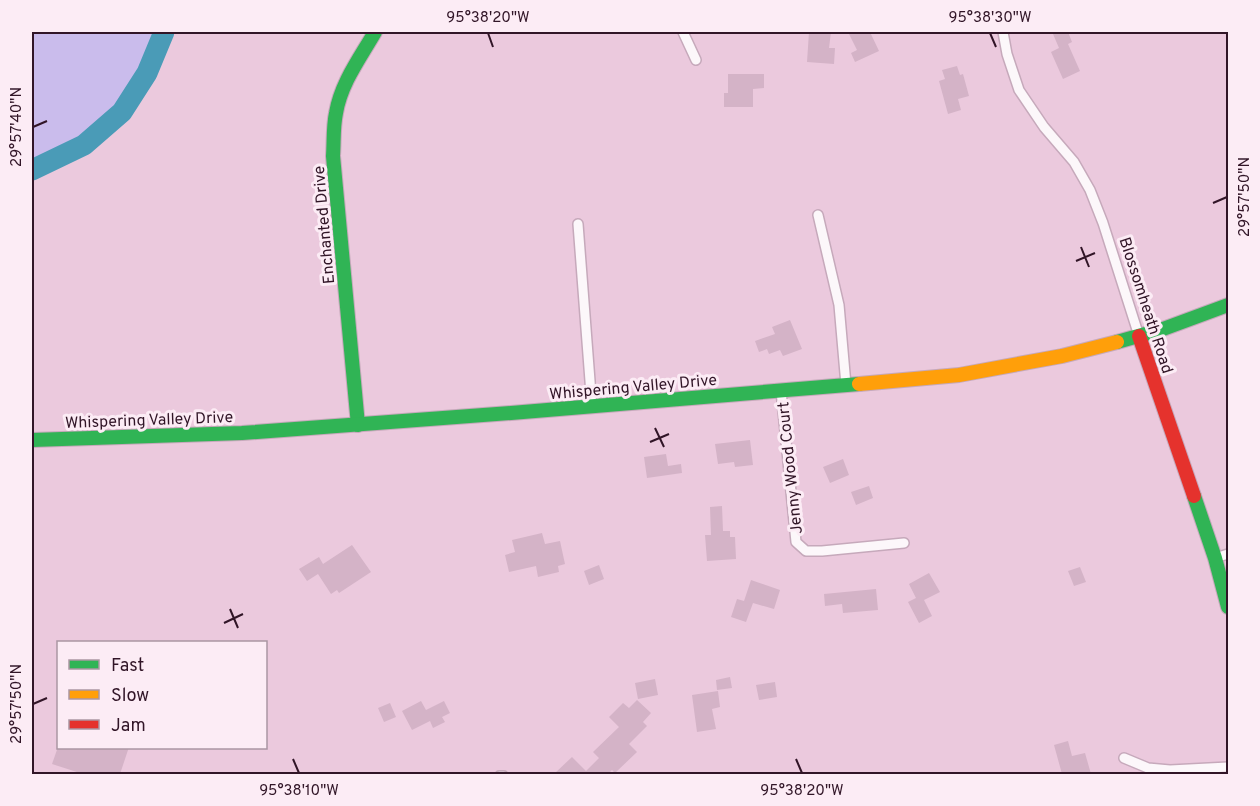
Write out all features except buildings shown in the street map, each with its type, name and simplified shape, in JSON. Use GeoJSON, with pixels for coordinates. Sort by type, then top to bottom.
{"type":"FeatureCollection","features":[{"type":"Feature","properties":{"kind":"street","name":"Enchanted Drive"},"geometry":{"type":"LineString","coordinates":[[358,425],[333,156],[334,123],[344,87],[375,32]]}},
{"type":"Feature","properties":{"kind":"street"},"geometry":{"type":"LineString","coordinates":[[683,32],[696,60]]}},
{"type":"Feature","properties":{"kind":"street","name":"Blossomheath Road"},"geometry":{"type":"LineString","coordinates":[[1003,32],[1010,67],[1019,90],[1044,127],[1074,162],[1090,190],[1139,336],[1222,556],[1228,607]]}},
{"type":"Feature","properties":{"kind":"street"},"geometry":{"type":"LineString","coordinates":[[818,215],[839,305],[846,385]]}},
{"type":"Feature","properties":{"kind":"street"},"geometry":{"type":"LineString","coordinates":[[578,224],[592,407]]}},
{"type":"Feature","properties":{"kind":"street","name":"Whispering Valley Drive"},"geometry":{"type":"LineString","coordinates":[[32,440],[231,433],[358,425],[959,375],[1063,356],[1139,336],[1228,305]]}},
{"type":"Feature","properties":{"kind":"street","name":"Jenny Wood Court"},"geometry":{"type":"LineString","coordinates":[[781,391],[796,542],[806,550],[814,551],[904,543]]}},
{"type":"Feature","properties":{"kind":"street"},"geometry":{"type":"LineString","coordinates":[[1124,758],[1148,768],[1170,770],[1228,767]]}},
{"type":"Feature","properties":{"kind":"lane"},"geometry":{"type":"LineString","coordinates":[[499,774],[504,774]]}},
{"type":"Feature","properties":{"kind":"shaded area"},"geometry":{"type":"Polygon","coordinates":[[[32,32],[164,32],[147,73],[122,112],[84,145],[32,170],[32,32]]]}},
{"type":"Feature","properties":{"kind":"waterway"},"geometry":{"type":"LineString","coordinates":[[32,170],[84,145],[122,112],[147,73],[164,32]]}},
{"type":"Feature","properties":{"kind":"traffic: fast"},"geometry":{"type":"LineString","coordinates":[[358,425],[333,156],[334,124],[342,91],[375,32]]}},
{"type":"Feature","properties":{"kind":"traffic: fast"},"geometry":{"type":"LineString","coordinates":[[1117,342],[1163,329],[1228,305]]}},
{"type":"Feature","properties":{"kind":"traffic: fast"},"geometry":{"type":"LineString","coordinates":[[32,440],[242,433],[859,384]]}},
{"type":"Feature","properties":{"kind":"traffic: fast"},"geometry":{"type":"LineString","coordinates":[[1194,496],[1215,558],[1228,607]]}},
{"type":"Feature","properties":{"kind":"traffic: slow"},"geometry":{"type":"LineString","coordinates":[[859,384],[959,375],[1062,356],[1117,342]]}},
{"type":"Feature","properties":{"kind":"traffic: jam"},"geometry":{"type":"LineString","coordinates":[[1139,336],[1194,496]]}}]}
